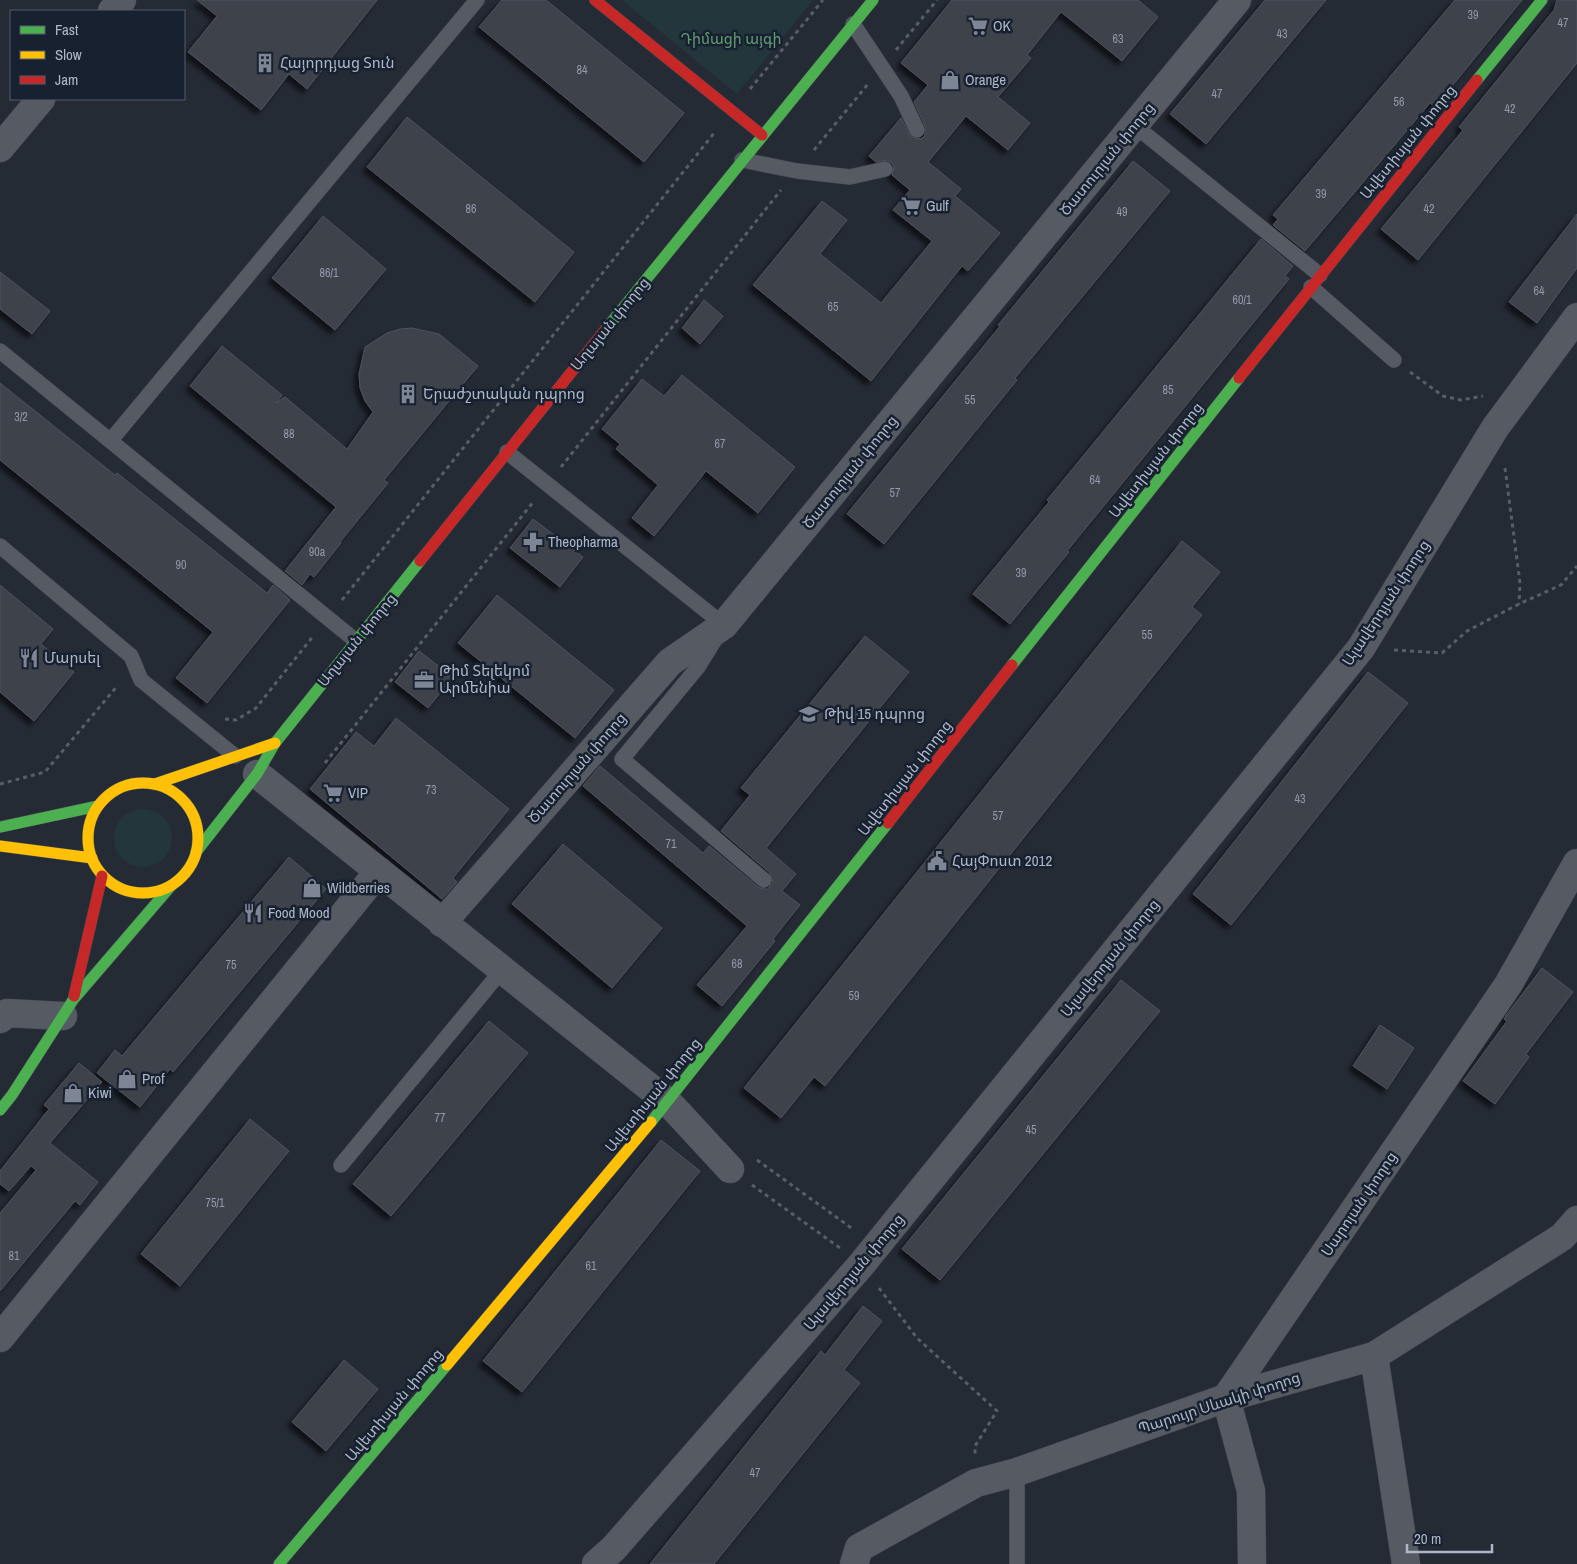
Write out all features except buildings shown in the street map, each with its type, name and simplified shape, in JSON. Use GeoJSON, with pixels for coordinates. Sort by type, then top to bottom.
{"type":"FeatureCollection","features":[{"type":"Feature","properties":{"kind":"street"},"geometry":{"type":"LineString","coordinates":[[113,10],[122,0]]}},
{"type":"Feature","properties":{"kind":"street"},"geometry":{"type":"LineString","coordinates":[[595,0],[762,135]]}},
{"type":"Feature","properties":{"kind":"street","name":"Աղայան փողոց"},"geometry":{"type":"LineString","coordinates":[[196,852],[257,774],[275,743],[356,641],[762,135],[873,0]]}},
{"type":"Feature","properties":{"kind":"street","name":"Ծատուրյան փողոց"},"geometry":{"type":"LineString","coordinates":[[442,923],[670,662],[724,625],[1237,0]]}},
{"type":"Feature","properties":{"kind":"street","name":"Ավետիսյան փողոց"},"geometry":{"type":"LineString","coordinates":[[279,1564],[668,1102],[1315,281],[1542,0]]}},
{"type":"Feature","properties":{"kind":"street"},"geometry":{"type":"LineString","coordinates":[[0,148],[40,100]]}},
{"type":"Feature","properties":{"kind":"street","name":"Ալավերդյան փողոց"},"geometry":{"type":"LineString","coordinates":[[596,1564],[614,1548],[862,1265],[1361,648],[1495,428],[1577,317]]}},
{"type":"Feature","properties":{"kind":"street"},"geometry":{"type":"LineString","coordinates":[[171,886],[154,892],[135,893],[117,887],[102,876],[92,858],[88,841],[90,822],[98,806],[114,791],[134,784],[155,784],[275,743]]}},
{"type":"Feature","properties":{"kind":"street"},"geometry":{"type":"LineString","coordinates":[[257,774],[668,1102],[741,1163]]}},
{"type":"Feature","properties":{"kind":"street"},"geometry":{"type":"LineString","coordinates":[[0,1110],[12,1095],[68,1008],[171,886],[187,871],[196,852],[197,830],[190,810],[175,793],[155,784]]}},
{"type":"Feature","properties":{"kind":"street"},"geometry":{"type":"LineString","coordinates":[[0,827],[98,806]]}},
{"type":"Feature","properties":{"kind":"street"},"geometry":{"type":"LineString","coordinates":[[0,846],[92,858]]}},
{"type":"Feature","properties":{"kind":"street","name":"Սարոյան փողոց"},"geometry":{"type":"LineString","coordinates":[[1226,1398],[1508,985],[1577,863]]}},
{"type":"Feature","properties":{"kind":"street"},"geometry":{"type":"LineString","coordinates":[[0,1338],[379,871]]}},
{"type":"Feature","properties":{"kind":"street"},"geometry":{"type":"LineString","coordinates":[[68,1008],[102,876]]}},
{"type":"Feature","properties":{"kind":"street"},"geometry":{"type":"LineString","coordinates":[[0,1019],[6,1013],[68,1008]]}},
{"type":"Feature","properties":{"kind":"street","name":"Պարույր Սևակի փողոց"},"geometry":{"type":"LineString","coordinates":[[852,1559],[976,1483],[1017,1472],[1226,1398],[1374,1356],[1562,1237],[1577,1220]]}},
{"type":"Feature","properties":{"kind":"street"},"geometry":{"type":"LineString","coordinates":[[1374,1356],[1406,1564]]}},
{"type":"Feature","properties":{"kind":"street"},"geometry":{"type":"LineString","coordinates":[[1226,1398],[1252,1491],[1252,1564]]}},
{"type":"Feature","properties":{"kind":"lane"},"geometry":{"type":"LineString","coordinates":[[111,440],[477,0]]}},
{"type":"Feature","properties":{"kind":"lane"},"geometry":{"type":"LineString","coordinates":[[853,24],[901,96],[917,130]]}},
{"type":"Feature","properties":{"kind":"lane"},"geometry":{"type":"LineString","coordinates":[[1134,125],[1315,281],[1399,364]]}},
{"type":"Feature","properties":{"kind":"lane"},"geometry":{"type":"LineString","coordinates":[[742,160],[796,171],[850,177],[885,169]]}},
{"type":"Feature","properties":{"kind":"lane"},"geometry":{"type":"LineString","coordinates":[[0,351],[356,641]]}},
{"type":"Feature","properties":{"kind":"lane"},"geometry":{"type":"LineString","coordinates":[[507,452],[724,625],[698,667],[622,759],[764,880]]}},
{"type":"Feature","properties":{"kind":"lane"},"geometry":{"type":"LineString","coordinates":[[0,546],[131,656],[141,680],[235,756]]}},
{"type":"Feature","properties":{"kind":"lane"},"geometry":{"type":"LineString","coordinates":[[341,1165],[502,970]]}},
{"type":"Feature","properties":{"kind":"lane"},"geometry":{"type":"LineString","coordinates":[[1017,1472],[1018,1564]]}},
{"type":"Feature","properties":{"kind":"path"},"geometry":{"type":"LineString","coordinates":[[219,718],[236,720],[256,708],[732,111],[823,0]]}},
{"type":"Feature","properties":{"kind":"path"},"geometry":{"type":"LineString","coordinates":[[326,763],[796,171],[937,0]]}},
{"type":"Feature","properties":{"kind":"path"},"geometry":{"type":"LineString","coordinates":[[1399,364],[1443,396],[1461,400],[1486,396]]}},
{"type":"Feature","properties":{"kind":"path"},"geometry":{"type":"LineString","coordinates":[[1506,474],[1520,583],[1519,604]]}},
{"type":"Feature","properties":{"kind":"path"},"geometry":{"type":"LineString","coordinates":[[1361,648],[1442,653],[1467,631],[1561,585],[1577,566]]}},
{"type":"Feature","properties":{"kind":"path"},"geometry":{"type":"LineString","coordinates":[[0,784],[45,772],[135,665]]}},
{"type":"Feature","properties":{"kind":"path"},"geometry":{"type":"LineString","coordinates":[[741,1163],[850,1227]]}},
{"type":"Feature","properties":{"kind":"path"},"geometry":{"type":"LineString","coordinates":[[741,1163],[836,1245]]}},
{"type":"Feature","properties":{"kind":"path"},"geometry":{"type":"LineString","coordinates":[[862,1265],[917,1338],[996,1411],[975,1446],[976,1483]]}},
{"type":"Feature","properties":{"kind":"green space","name":"Դիմացի այգի"},"geometry":{"type":"Polygon","coordinates":[[[622,0],[813,0],[737,94],[622,0]]]}},
{"type":"Feature","properties":{"kind":"green space"},"geometry":{"type":"Polygon","coordinates":[[[143,809],[159,814],[167,822],[172,838],[167,854],[159,862],[143,867],[127,862],[119,854],[114,838],[119,822],[127,814],[143,809]]]}},
{"type":"Feature","properties":{"kind":"traffic: fast"},"geometry":{"type":"LineString","coordinates":[[610,324],[873,0]]}},
{"type":"Feature","properties":{"kind":"traffic: fast"},"geometry":{"type":"LineString","coordinates":[[1477,80],[1542,0]]}},
{"type":"Feature","properties":{"kind":"traffic: fast"},"geometry":{"type":"LineString","coordinates":[[1012,665],[1239,378]]}},
{"type":"Feature","properties":{"kind":"traffic: fast"},"geometry":{"type":"LineString","coordinates":[[196,852],[257,774],[275,743],[420,561]]}},
{"type":"Feature","properties":{"kind":"traffic: fast"},"geometry":{"type":"LineString","coordinates":[[0,827],[98,806]]}},
{"type":"Feature","properties":{"kind":"traffic: fast"},"geometry":{"type":"LineString","coordinates":[[651,1122],[888,823]]}},
{"type":"Feature","properties":{"kind":"traffic: fast"},"geometry":{"type":"LineString","coordinates":[[0,1110],[12,1095],[73,1000],[171,886]]}},
{"type":"Feature","properties":{"kind":"traffic: fast"},"geometry":{"type":"LineString","coordinates":[[279,1564],[447,1365]]}},
{"type":"Feature","properties":{"kind":"traffic: slow"},"geometry":{"type":"LineString","coordinates":[[155,784],[275,743]]}},
{"type":"Feature","properties":{"kind":"traffic: slow"},"geometry":{"type":"LineString","coordinates":[[143,783],[154,784],[164,788],[182,799],[193,817],[197,827],[198,838],[197,849],[193,859],[182,877],[164,888],[154,892],[143,893],[132,892],[122,888],[104,877],[93,859],[89,849],[88,838],[89,827],[93,817],[104,799],[122,788],[132,784],[143,783]]}},
{"type":"Feature","properties":{"kind":"traffic: slow"},"geometry":{"type":"LineString","coordinates":[[0,846],[92,858]]}},
{"type":"Feature","properties":{"kind":"traffic: slow"},"geometry":{"type":"LineString","coordinates":[[447,1365],[651,1122]]}},
{"type":"Feature","properties":{"kind":"traffic: jam"},"geometry":{"type":"LineString","coordinates":[[595,0],[762,135]]}},
{"type":"Feature","properties":{"kind":"traffic: jam"},"geometry":{"type":"LineString","coordinates":[[1239,378],[1477,80]]}},
{"type":"Feature","properties":{"kind":"traffic: jam"},"geometry":{"type":"LineString","coordinates":[[420,561],[610,324]]}},
{"type":"Feature","properties":{"kind":"traffic: jam"},"geometry":{"type":"LineString","coordinates":[[888,823],[1012,665]]}},
{"type":"Feature","properties":{"kind":"traffic: jam"},"geometry":{"type":"LineString","coordinates":[[74,996],[102,876]]}},
{"type":"Feature","properties":{"kind":"place","name":"OK"},"geometry":{"type":"Point","coordinates":[978,26]}},
{"type":"Feature","properties":{"kind":"place","name":"Հայորդյաց Տուն"},"geometry":{"type":"Point","coordinates":[265,63]}},
{"type":"Feature","properties":{"kind":"place","name":"Orange"},"geometry":{"type":"Point","coordinates":[950,80]}},
{"type":"Feature","properties":{"kind":"place","name":"Gulf"},"geometry":{"type":"Point","coordinates":[911,206]}},
{"type":"Feature","properties":{"kind":"place","name":"Երաժշտական դպրոց"},"geometry":{"type":"Point","coordinates":[408,394]}},
{"type":"Feature","properties":{"kind":"place","name":"Theopharma"},"geometry":{"type":"Point","coordinates":[533,542]}},
{"type":"Feature","properties":{"kind":"place","name":"Մարսել"},"geometry":{"type":"Point","coordinates":[29,658]}},
{"type":"Feature","properties":{"kind":"place","name":"Թիմ Տելեկոմ Արմենիա"},"geometry":{"type":"Point","coordinates":[424,680]}},
{"type":"Feature","properties":{"kind":"place","name":"Թիվ 15 դպրոց"},"geometry":{"type":"Point","coordinates":[809,714]}},
{"type":"Feature","properties":{"kind":"place","name":"VIP"},"geometry":{"type":"Point","coordinates":[333,793]}},
{"type":"Feature","properties":{"kind":"place","name":"ՀայՓոստ 2012"},"geometry":{"type":"Point","coordinates":[937,861]}},
{"type":"Feature","properties":{"kind":"place","name":"Wildberries"},"geometry":{"type":"Point","coordinates":[312,888]}},
{"type":"Feature","properties":{"kind":"place","name":"Food Mood"},"geometry":{"type":"Point","coordinates":[253,913]}},
{"type":"Feature","properties":{"kind":"place","name":"Prof"},"geometry":{"type":"Point","coordinates":[127,1079]}},
{"type":"Feature","properties":{"kind":"place","name":"Kiwi"},"geometry":{"type":"Point","coordinates":[73,1093]}}]}
